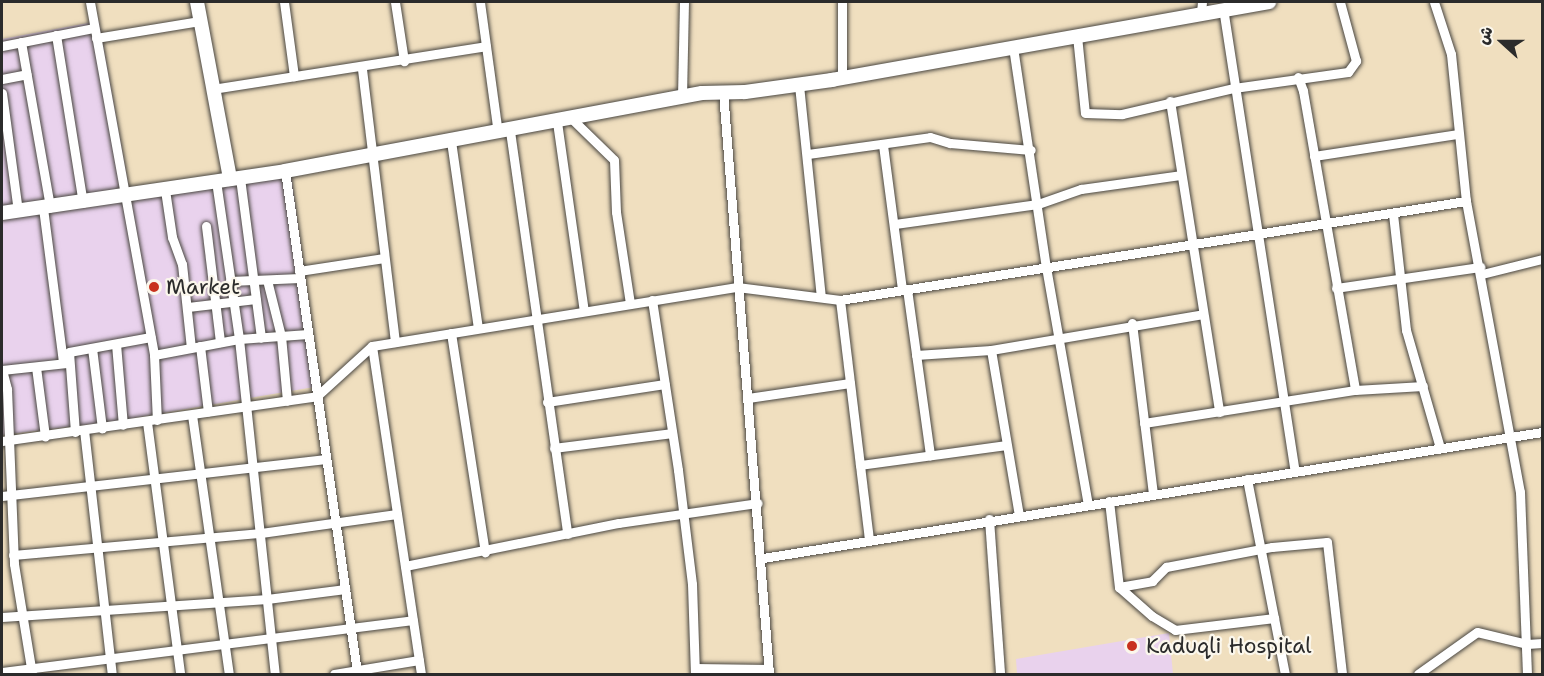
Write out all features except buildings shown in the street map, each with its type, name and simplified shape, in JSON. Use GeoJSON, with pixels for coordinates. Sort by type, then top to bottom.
{"type":"FeatureCollection","features":[{"type":"Feature","properties":{"kind":"street"},"geometry":{"type":"LineString","coordinates":[[90,2],[123,198],[154,355],[152,421],[154,478],[180,675]]}},
{"type":"Feature","properties":{"kind":"street"},"geometry":{"type":"LineString","coordinates":[[197,2],[212,89],[235,178],[254,280],[261,338]]}},
{"type":"Feature","properties":{"kind":"street"},"geometry":{"type":"LineString","coordinates":[[284,2],[294,76]]}},
{"type":"Feature","properties":{"kind":"street"},"geometry":{"type":"LineString","coordinates":[[395,2],[404,61]]}},
{"type":"Feature","properties":{"kind":"street"},"geometry":{"type":"LineString","coordinates":[[480,2],[535,319],[567,534]]}},
{"type":"Feature","properties":{"kind":"street"},"geometry":{"type":"LineString","coordinates":[[682,97],[684,2]]}},
{"type":"Feature","properties":{"kind":"street"},"geometry":{"type":"LineString","coordinates":[[842,2],[842,78]]}},
{"type":"Feature","properties":{"kind":"street"},"geometry":{"type":"LineString","coordinates":[[2,213],[123,198],[285,171],[573,120],[682,97],[799,85],[842,78],[1077,36],[1202,7],[1223,8],[1269,2]]}},
{"type":"Feature","properties":{"kind":"street"},"geometry":{"type":"LineString","coordinates":[[1077,36],[1085,113],[1122,114],[1170,101],[1234,88],[1298,77],[1348,72],[1356,61],[1340,2]]}},
{"type":"Feature","properties":{"kind":"street"},"geometry":{"type":"LineString","coordinates":[[1434,2],[1451,54],[1460,115],[1458,134],[1466,201],[1481,270],[1520,492],[1527,675]]}},
{"type":"Feature","properties":{"kind":"street"},"geometry":{"type":"LineString","coordinates":[[1223,8],[1295,471]]}},
{"type":"Feature","properties":{"kind":"street"},"geometry":{"type":"LineString","coordinates":[[2,46],[56,35],[200,21]]}},
{"type":"Feature","properties":{"kind":"street"},"geometry":{"type":"LineString","coordinates":[[56,35],[83,203]]}},
{"type":"Feature","properties":{"kind":"street"},"geometry":{"type":"LineString","coordinates":[[21,42],[66,363],[90,488],[112,675]]}},
{"type":"Feature","properties":{"kind":"street"},"geometry":{"type":"LineString","coordinates":[[212,89],[294,76],[362,69],[486,46]]}},
{"type":"Feature","properties":{"kind":"street"},"geometry":{"type":"LineString","coordinates":[[1013,47],[1031,150],[1046,267],[1088,504]]}},
{"type":"Feature","properties":{"kind":"street"},"geometry":{"type":"LineString","coordinates":[[362,69],[395,342]]}},
{"type":"Feature","properties":{"kind":"street"},"geometry":{"type":"LineString","coordinates":[[2,79],[27,74]]}},
{"type":"Feature","properties":{"kind":"street"},"geometry":{"type":"LineString","coordinates":[[1298,77],[1355,390]]}},
{"type":"Feature","properties":{"kind":"street"},"geometry":{"type":"LineString","coordinates":[[799,85],[808,154],[821,297]]}},
{"type":"Feature","properties":{"kind":"street"},"geometry":{"type":"LineString","coordinates":[[652,300],[692,584],[695,671],[769,672],[763,558],[736,287],[723,92]]}},
{"type":"Feature","properties":{"kind":"street"},"geometry":{"type":"LineString","coordinates":[[2,93],[18,211]]}},
{"type":"Feature","properties":{"kind":"street"},"geometry":{"type":"LineString","coordinates":[[1170,101],[1219,412]]}},
{"type":"Feature","properties":{"kind":"street"},"geometry":{"type":"LineString","coordinates":[[573,120],[614,160],[616,212],[630,304]]}},
{"type":"Feature","properties":{"kind":"street"},"geometry":{"type":"LineString","coordinates":[[557,122],[584,311]]}},
{"type":"Feature","properties":{"kind":"street"},"geometry":{"type":"LineString","coordinates":[[1314,156],[1427,136],[1458,134]]}},
{"type":"Feature","properties":{"kind":"street"},"geometry":{"type":"LineString","coordinates":[[808,154],[930,137],[950,143],[1031,150]]}},
{"type":"Feature","properties":{"kind":"street"},"geometry":{"type":"LineString","coordinates":[[450,141],[478,328]]}},
{"type":"Feature","properties":{"kind":"street"},"geometry":{"type":"LineString","coordinates":[[883,145],[930,455]]}},
{"type":"Feature","properties":{"kind":"street"},"geometry":{"type":"LineString","coordinates":[[285,171],[357,672]]}},
{"type":"Feature","properties":{"kind":"street"},"geometry":{"type":"LineString","coordinates":[[895,224],[1038,204],[1080,189],[1180,175]]}},
{"type":"Feature","properties":{"kind":"street"},"geometry":{"type":"LineString","coordinates":[[216,181],[238,339],[273,639],[275,675]]}},
{"type":"Feature","properties":{"kind":"street"},"geometry":{"type":"LineString","coordinates":[[165,190],[208,412]]}},
{"type":"Feature","properties":{"kind":"street"},"geometry":{"type":"LineString","coordinates":[[5,441],[316,396],[372,346],[478,328],[736,287],[840,300],[1466,201]]}},
{"type":"Feature","properties":{"kind":"street"},"geometry":{"type":"LineString","coordinates":[[1393,214],[1406,330],[1440,448]]}},
{"type":"Feature","properties":{"kind":"street"},"geometry":{"type":"LineString","coordinates":[[206,226],[220,342]]}},
{"type":"Feature","properties":{"kind":"street"},"geometry":{"type":"LineString","coordinates":[[230,281],[267,280],[384,258]]}},
{"type":"Feature","properties":{"kind":"street"},"geometry":{"type":"LineString","coordinates":[[1336,288],[1481,270],[1542,259]]}},
{"type":"Feature","properties":{"kind":"street"},"geometry":{"type":"LineString","coordinates":[[267,280],[281,336],[287,401]]}},
{"type":"Feature","properties":{"kind":"street"},"geometry":{"type":"LineString","coordinates":[[188,307],[256,299]]}},
{"type":"Feature","properties":{"kind":"street"},"geometry":{"type":"LineString","coordinates":[[840,300],[869,538]]}},
{"type":"Feature","properties":{"kind":"street"},"geometry":{"type":"LineString","coordinates":[[916,355],[991,350],[1132,323],[1203,314]]}},
{"type":"Feature","properties":{"kind":"street"},"geometry":{"type":"LineString","coordinates":[[1132,323],[1153,494]]}},
{"type":"Feature","properties":{"kind":"street"},"geometry":{"type":"LineString","coordinates":[[451,333],[485,552]]}},
{"type":"Feature","properties":{"kind":"street"},"geometry":{"type":"LineString","coordinates":[[154,355],[238,339],[308,334]]}},
{"type":"Feature","properties":{"kind":"street"},"geometry":{"type":"LineString","coordinates":[[66,363],[69,352],[151,337]]}},
{"type":"Feature","properties":{"kind":"street"},"geometry":{"type":"LineString","coordinates":[[116,344],[123,425]]}},
{"type":"Feature","properties":{"kind":"street"},"geometry":{"type":"LineString","coordinates":[[372,346],[421,675]]}},
{"type":"Feature","properties":{"kind":"street"},"geometry":{"type":"LineString","coordinates":[[92,348],[102,428]]}},
{"type":"Feature","properties":{"kind":"street"},"geometry":{"type":"LineString","coordinates":[[991,350],[1018,515]]}},
{"type":"Feature","properties":{"kind":"street"},"geometry":{"type":"LineString","coordinates":[[32,673],[5,496],[7,389],[2,370],[66,363]]}},
{"type":"Feature","properties":{"kind":"street"},"geometry":{"type":"LineString","coordinates":[[36,367],[45,436]]}},
{"type":"Feature","properties":{"kind":"street"},"geometry":{"type":"LineString","coordinates":[[748,398],[850,382]]}},
{"type":"Feature","properties":{"kind":"street"},"geometry":{"type":"LineString","coordinates":[[547,402],[665,384]]}},
{"type":"Feature","properties":{"kind":"street"},"geometry":{"type":"LineString","coordinates":[[1144,423],[1355,390],[1423,386]]}},
{"type":"Feature","properties":{"kind":"street"},"geometry":{"type":"LineString","coordinates":[[192,415],[229,675]]}},
{"type":"Feature","properties":{"kind":"street"},"geometry":{"type":"LineString","coordinates":[[763,558],[869,538],[1542,432]]}},
{"type":"Feature","properties":{"kind":"street"},"geometry":{"type":"LineString","coordinates":[[554,448],[672,433]]}},
{"type":"Feature","properties":{"kind":"street"},"geometry":{"type":"LineString","coordinates":[[860,465],[1006,445]]}},
{"type":"Feature","properties":{"kind":"street"},"geometry":{"type":"LineString","coordinates":[[5,496],[90,488],[154,478],[201,476],[326,459]]}},
{"type":"Feature","properties":{"kind":"street"},"geometry":{"type":"LineString","coordinates":[[1248,479],[1285,675]]}},
{"type":"Feature","properties":{"kind":"street"},"geometry":{"type":"LineString","coordinates":[[1109,501],[1119,587],[1152,616],[1176,630],[1274,618]]}},
{"type":"Feature","properties":{"kind":"street"},"geometry":{"type":"LineString","coordinates":[[405,566],[567,534],[758,503]]}},
{"type":"Feature","properties":{"kind":"street"},"geometry":{"type":"LineString","coordinates":[[2,566],[13,560],[163,541],[335,525],[397,514]]}},
{"type":"Feature","properties":{"kind":"street"},"geometry":{"type":"LineString","coordinates":[[989,519],[1000,675]]}},
{"type":"Feature","properties":{"kind":"street"},"geometry":{"type":"LineString","coordinates":[[1119,587],[1152,581],[1166,567],[1261,551],[1272,547],[1328,542],[1342,675]]}},
{"type":"Feature","properties":{"kind":"street"},"geometry":{"type":"LineString","coordinates":[[2,617],[172,603],[267,599],[345,589]]}},
{"type":"Feature","properties":{"kind":"street"},"geometry":{"type":"LineString","coordinates":[[2,672],[32,673],[110,660],[413,620]]}},
{"type":"Feature","properties":{"kind":"street"},"geometry":{"type":"LineString","coordinates":[[1418,675],[1477,632],[1527,644],[1542,643]]}},
{"type":"Feature","properties":{"kind":"street"},"geometry":{"type":"LineString","coordinates":[[334,675],[419,660]]}},
{"type":"Feature","properties":{"kind":"shaded area","name":"Market"},"geometry":{"type":"Polygon","coordinates":[[[99,21],[129,187],[290,165],[320,386],[116,421],[2,435],[2,39],[99,21]]]}},
{"type":"Feature","properties":{"kind":"shaded area","name":"Kaduqli Hospital"},"geometry":{"type":"Polygon","coordinates":[[[1169,633],[1173,674],[1017,674],[1016,659],[1169,633]]]}},
{"type":"Feature","properties":{"kind":"place","name":"Market"},"geometry":{"type":"Point","coordinates":[154,287]}},
{"type":"Feature","properties":{"kind":"place","name":"Kaduqli Hospital"},"geometry":{"type":"Point","coordinates":[1132,646]}}]}
